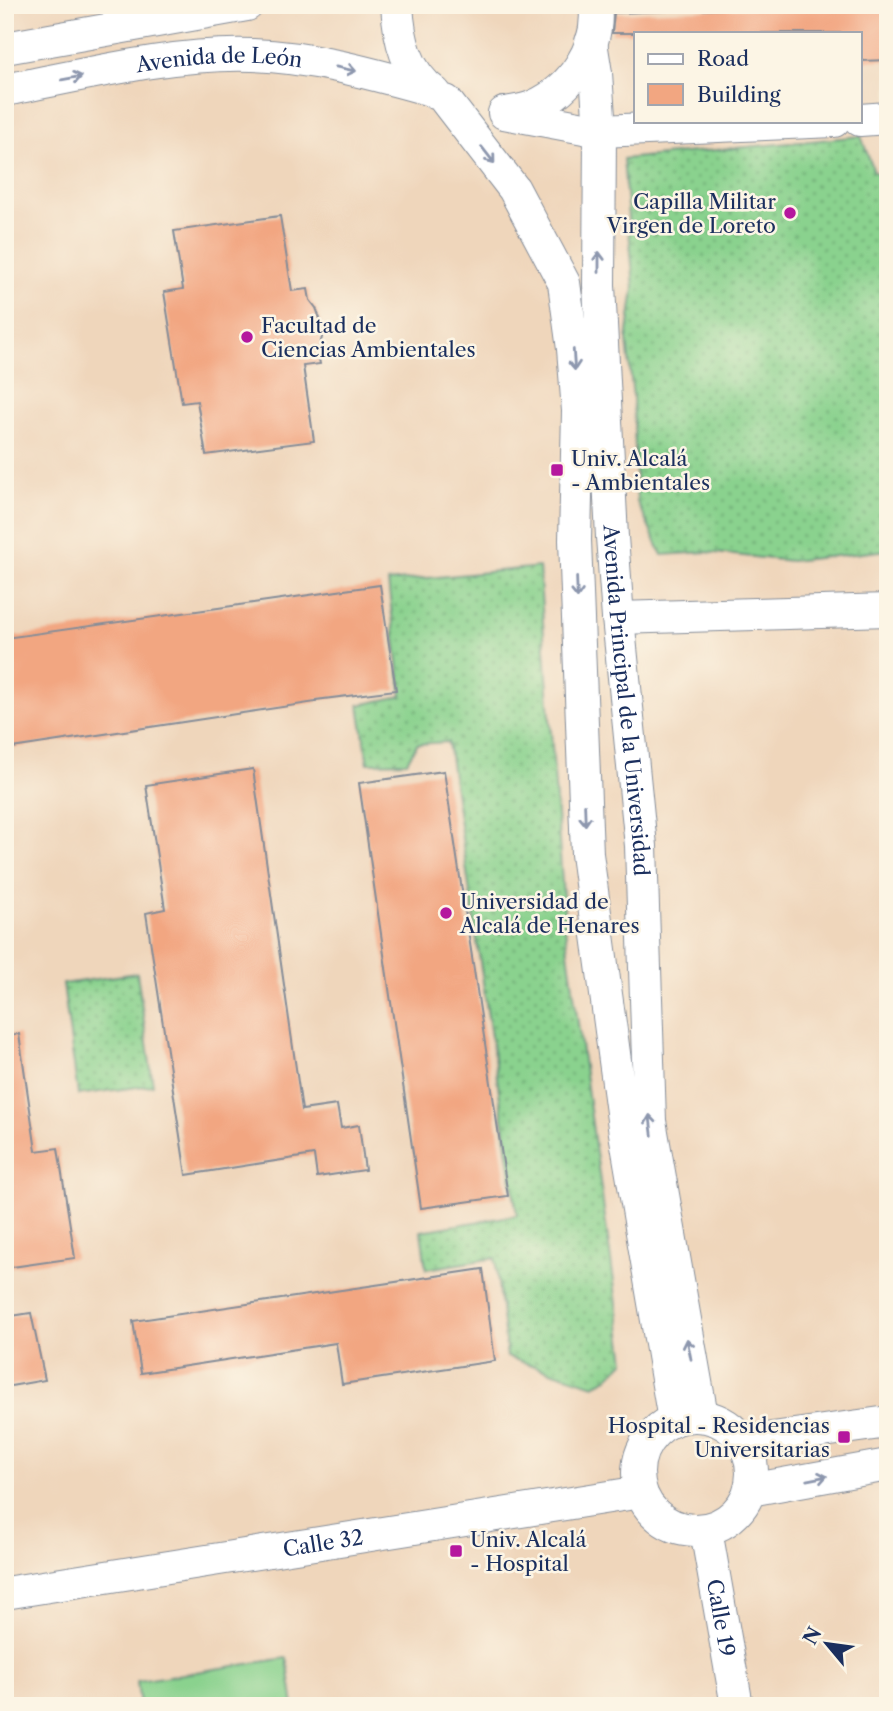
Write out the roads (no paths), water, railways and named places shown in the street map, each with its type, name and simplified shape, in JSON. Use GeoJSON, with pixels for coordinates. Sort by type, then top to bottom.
{"type":"FeatureCollection","features":[{"type":"Feature","properties":{"kind":"street","name":"Avenida de León"},"geometry":{"type":"LineString","coordinates":[[5,48],[247,5]]}},
{"type":"Feature","properties":{"kind":"street","name":"Avenida Principal de la Universidad"},"geometry":{"type":"LineString","coordinates":[[397,5],[399,36],[411,66],[514,189],[564,283],[578,411],[575,540],[587,854],[624,1127],[688,1418]]}},
{"type":"Feature","properties":{"kind":"street"},"geometry":{"type":"LineString","coordinates":[[595,5],[591,42],[600,131]]}},
{"type":"Feature","properties":{"kind":"street"},"geometry":{"type":"LineString","coordinates":[[504,113],[533,107],[559,92],[579,69],[591,42]]}},
{"type":"Feature","properties":{"kind":"street","name":"Avenida de León"},"geometry":{"type":"LineString","coordinates":[[5,90],[189,57],[254,55],[326,64],[438,95],[474,112],[504,113]]}},
{"type":"Feature","properties":{"kind":"street"},"geometry":{"type":"LineString","coordinates":[[504,113],[600,131],[811,122]]}},
{"type":"Feature","properties":{"kind":"street"},"geometry":{"type":"LineString","coordinates":[[862,120],[888,118]]}},
{"type":"Feature","properties":{"kind":"street","name":"Avenida Principal de la Universidad"},"geometry":{"type":"LineString","coordinates":[[600,131],[599,285],[618,618],[641,846],[650,1121],[688,1418]]}},
{"type":"Feature","properties":{"kind":"street"},"geometry":{"type":"LineString","coordinates":[[618,618],[888,610]]}},
{"type":"Feature","properties":{"kind":"street"},"geometry":{"type":"LineString","coordinates":[[688,1418],[718,1420],[732,1429],[744,1442],[751,1457],[750,1490],[734,1516],[721,1525],[690,1531],[674,1527],[660,1519],[648,1507],[641,1492],[638,1462],[651,1436],[688,1418]]}},
{"type":"Feature","properties":{"kind":"street"},"geometry":{"type":"LineString","coordinates":[[744,1442],[888,1422]]}},
{"type":"Feature","properties":{"kind":"street"},"geometry":{"type":"LineString","coordinates":[[750,1490],[888,1465]]}},
{"type":"Feature","properties":{"kind":"street","name":"Calle 32"},"geometry":{"type":"LineString","coordinates":[[5,1593],[641,1492]]}},
{"type":"Feature","properties":{"kind":"street","name":"Calle 19"},"geometry":{"type":"LineString","coordinates":[[706,1530],[737,1706]]}},
{"type":"Feature","properties":{"kind":"place","name":"Capilla Militar Virgen de Loreto"},"geometry":{"type":"Point","coordinates":[790,213]}},
{"type":"Feature","properties":{"kind":"place","name":"Facultad de Ciencias Ambientales"},"geometry":{"type":"Point","coordinates":[247,337]}},
{"type":"Feature","properties":{"kind":"place","name":"Univ. Alcalá - Ambientales"},"geometry":{"type":"Point","coordinates":[557,470]}},
{"type":"Feature","properties":{"kind":"place","name":"Universidad de Alcalá de Henares"},"geometry":{"type":"Point","coordinates":[446,913]}},
{"type":"Feature","properties":{"kind":"place","name":"Hospital - Residencias Universitarias"},"geometry":{"type":"Point","coordinates":[844,1437]}},
{"type":"Feature","properties":{"kind":"place","name":"Univ. Alcalá - Hospital"},"geometry":{"type":"Point","coordinates":[456,1551]}}]}
